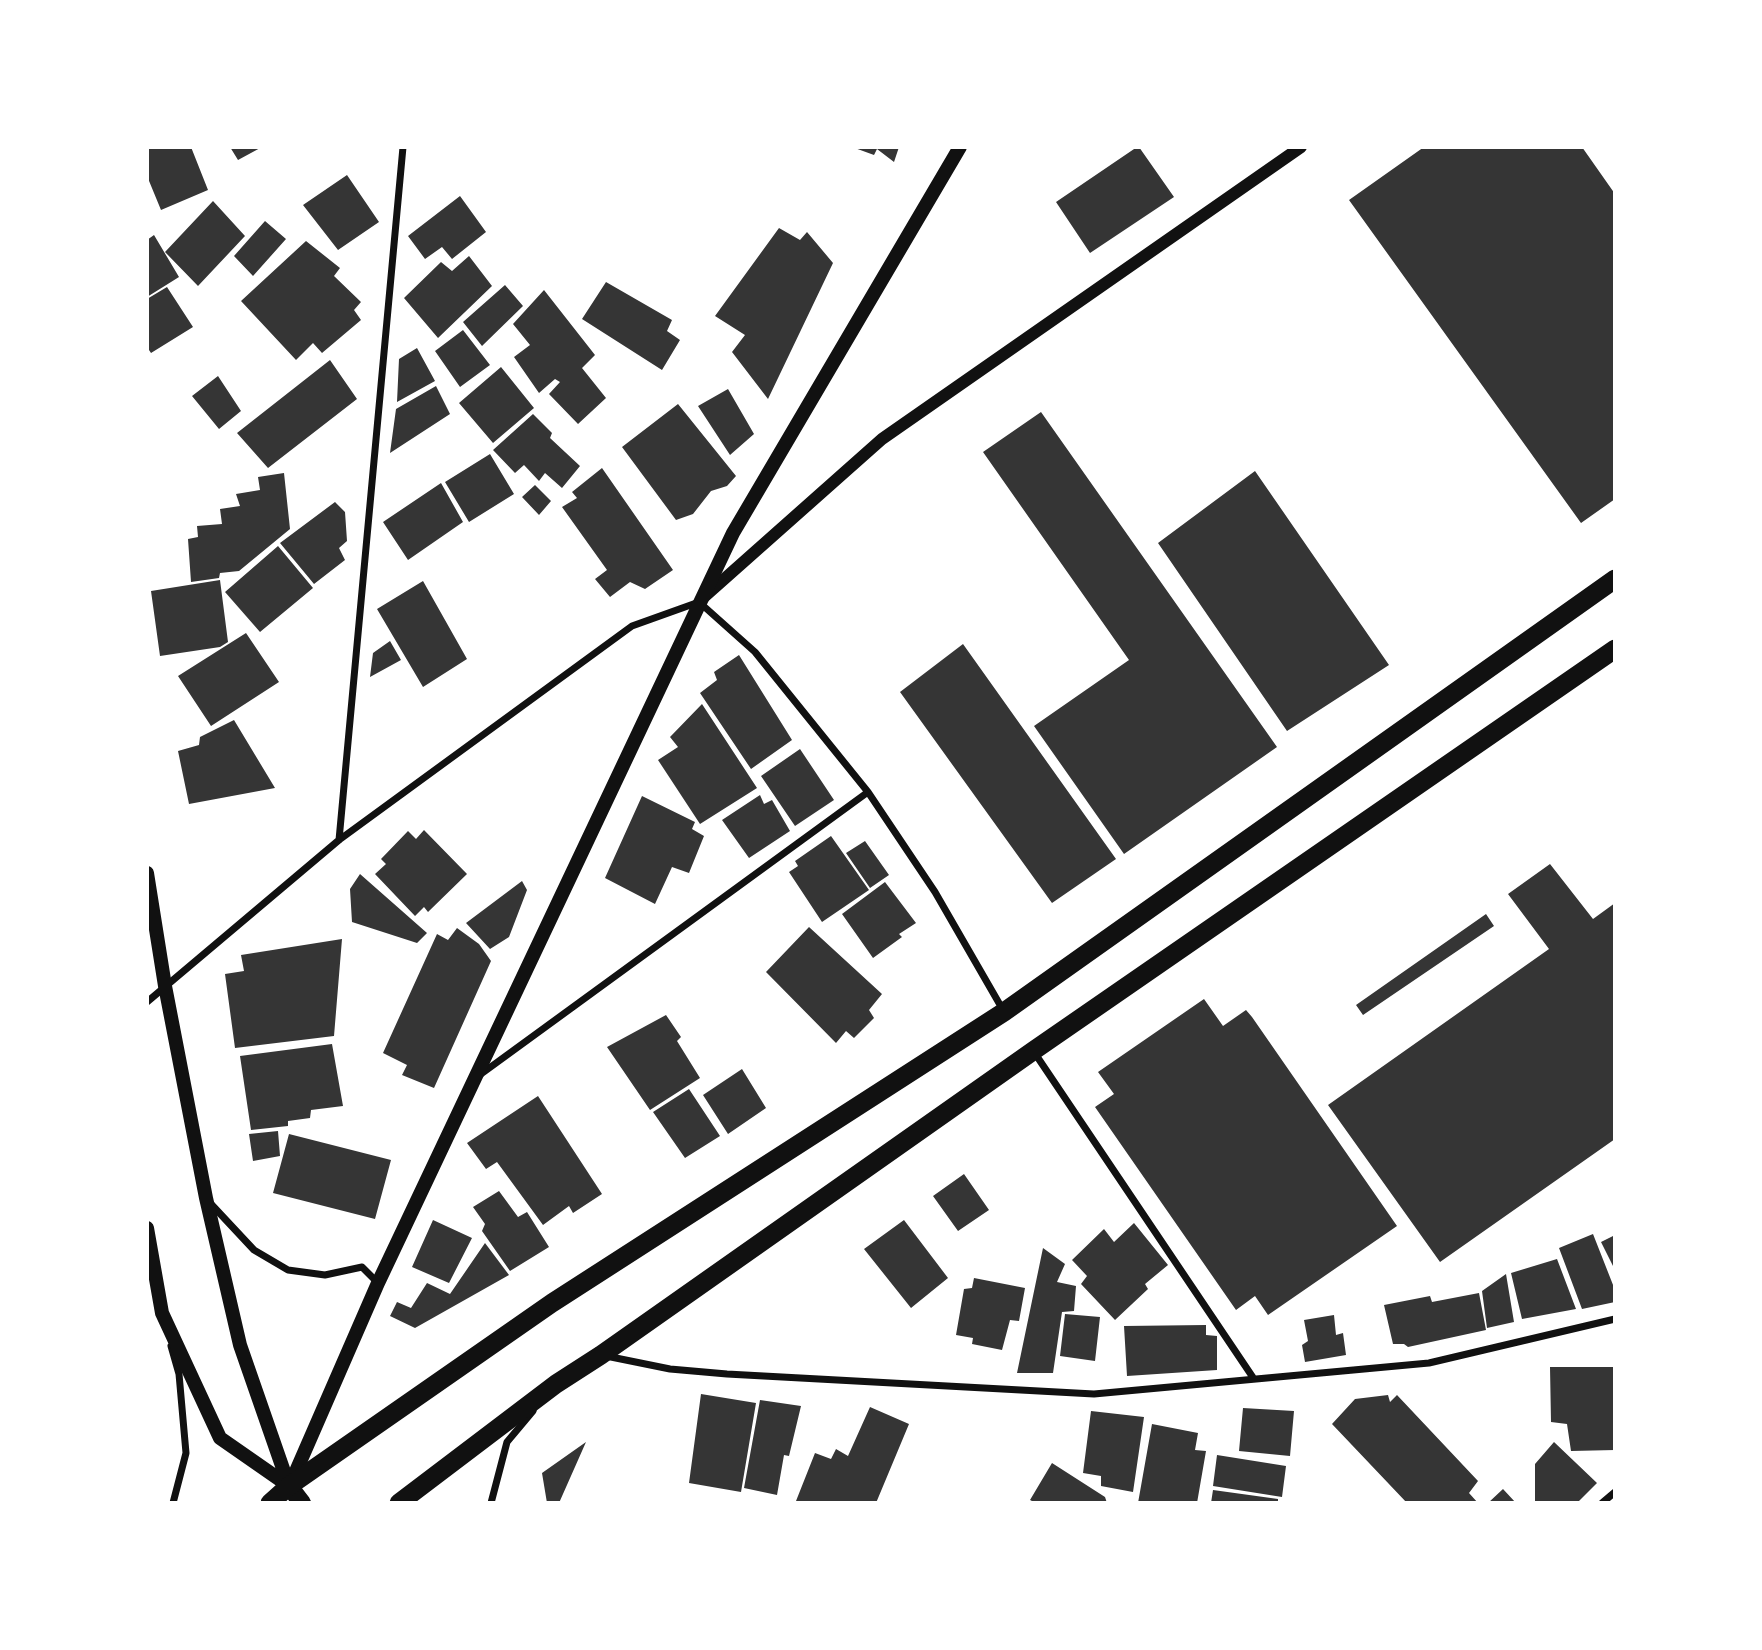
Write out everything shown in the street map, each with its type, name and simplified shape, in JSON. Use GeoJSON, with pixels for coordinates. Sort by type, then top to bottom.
{"type":"FeatureCollection","features":[{"type":"Feature","properties":{"kind":"highway"},"geometry":{"type":"LineString","coordinates":[[270,1503],[289,1486],[552,1303],[1004,1012],[1615,579]]}},
{"type":"Feature","properties":{"kind":"highway"},"geometry":{"type":"LineString","coordinates":[[399,1503],[556,1384],[1615,649]]}},
{"type":"Feature","properties":{"kind":"main road"},"geometry":{"type":"LineString","coordinates":[[289,1486],[378,1283],[733,533],[960,147]]}},
{"type":"Feature","properties":{"kind":"main road"},"geometry":{"type":"LineString","coordinates":[[147,873],[165,986],[206,1198],[240,1345],[289,1486]]}},
{"type":"Feature","properties":{"kind":"main road"},"geometry":{"type":"LineString","coordinates":[[147,1228],[162,1313],[220,1438],[289,1486],[302,1503]]}},
{"type":"Feature","properties":{"kind":"street"},"geometry":{"type":"LineString","coordinates":[[339,840],[403,147]]}},
{"type":"Feature","properties":{"kind":"street"},"geometry":{"type":"LineString","coordinates":[[147,1002],[339,840],[632,626],[699,602],[882,439],[1301,147]]}},
{"type":"Feature","properties":{"kind":"street"},"geometry":{"type":"LineString","coordinates":[[699,602],[755,652],[868,792],[936,892],[1004,1012]]}},
{"type":"Feature","properties":{"kind":"street"},"geometry":{"type":"LineString","coordinates":[[474,1080],[868,792]]}},
{"type":"Feature","properties":{"kind":"street"},"geometry":{"type":"LineString","coordinates":[[1033,1051],[1254,1379]]}},
{"type":"Feature","properties":{"kind":"street"},"geometry":{"type":"LineString","coordinates":[[206,1198],[254,1250],[288,1270],[325,1275],[362,1267],[378,1283]]}},
{"type":"Feature","properties":{"kind":"street"},"geometry":{"type":"LineString","coordinates":[[162,1313],[179,1374],[187,1453],[173,1503]]}},
{"type":"Feature","properties":{"kind":"street"},"geometry":{"type":"LineString","coordinates":[[601,1355],[681,1370],[1094,1394],[1429,1363],[1615,1319]]}},
{"type":"Feature","properties":{"kind":"street"},"geometry":{"type":"LineString","coordinates":[[491,1503],[508,1442],[556,1384]]}},
{"type":"Feature","properties":{"kind":"street"},"geometry":{"type":"LineString","coordinates":[[1602,1503],[1615,1492]]}},
{"type":"Feature","properties":{"kind":"building"},"geometry":{"type":"Polygon","coordinates":[[[147,147],[191,147],[208,190],[161,210],[147,176],[147,147]]]}},
{"type":"Feature","properties":{"kind":"building"},"geometry":{"type":"Polygon","coordinates":[[[230,147],[262,147],[238,160],[230,147]]]}},
{"type":"Feature","properties":{"kind":"building"},"geometry":{"type":"Polygon","coordinates":[[[852,147],[899,147],[894,162],[877,149],[874,155],[852,147]]]}},
{"type":"Feature","properties":{"kind":"building"},"geometry":{"type":"Polygon","coordinates":[[[1137,147],[1174,197],[1090,253],[1056,202],[1137,147]]]}},
{"type":"Feature","properties":{"kind":"building"},"geometry":{"type":"Polygon","coordinates":[[[1424,147],[1582,147],[1615,194],[1615,499],[1581,523],[1349,200],[1424,147]]]}},
{"type":"Feature","properties":{"kind":"building"},"geometry":{"type":"Polygon","coordinates":[[[347,175],[379,222],[338,250],[303,205],[347,175]]]}},
{"type":"Feature","properties":{"kind":"building"},"geometry":{"type":"Polygon","coordinates":[[[460,196],[486,232],[452,259],[442,247],[425,259],[408,236],[460,196]]]}},
{"type":"Feature","properties":{"kind":"building"},"geometry":{"type":"Polygon","coordinates":[[[213,201],[245,236],[198,286],[165,252],[213,201]]]}},
{"type":"Feature","properties":{"kind":"building"},"geometry":{"type":"Polygon","coordinates":[[[265,221],[286,239],[253,276],[234,256],[265,221]]]}},
{"type":"Feature","properties":{"kind":"building"},"geometry":{"type":"Polygon","coordinates":[[[779,228],[800,240],[807,232],[833,263],[768,399],[732,352],[745,335],[715,316],[779,228]]]}},
{"type":"Feature","properties":{"kind":"building"},"geometry":{"type":"Polygon","coordinates":[[[154,235],[179,277],[147,297],[147,240],[154,235]]]}},
{"type":"Feature","properties":{"kind":"building"},"geometry":{"type":"Polygon","coordinates":[[[306,241],[340,268],[334,276],[361,302],[354,310],[361,320],[322,353],[313,343],[296,360],[241,301],[306,241]]]}},
{"type":"Feature","properties":{"kind":"building"},"geometry":{"type":"Polygon","coordinates":[[[469,256],[492,286],[438,338],[404,298],[441,262],[452,271],[469,256]]]}},
{"type":"Feature","properties":{"kind":"building"},"geometry":{"type":"Polygon","coordinates":[[[606,282],[672,320],[667,331],[680,340],[662,370],[582,319],[606,282]]]}},
{"type":"Feature","properties":{"kind":"building"},"geometry":{"type":"Polygon","coordinates":[[[505,285],[523,306],[482,346],[463,322],[505,285]]]}},
{"type":"Feature","properties":{"kind":"building"},"geometry":{"type":"Polygon","coordinates":[[[167,287],[193,327],[151,353],[147,347],[147,299],[167,287]]]}},
{"type":"Feature","properties":{"kind":"building"},"geometry":{"type":"Polygon","coordinates":[[[544,290],[595,355],[582,368],[606,398],[578,424],[549,394],[560,382],[555,379],[539,393],[514,357],[530,345],[513,324],[544,290]]]}},
{"type":"Feature","properties":{"kind":"building"},"geometry":{"type":"Polygon","coordinates":[[[463,330],[490,365],[460,387],[435,351],[463,330]]]}},
{"type":"Feature","properties":{"kind":"building"},"geometry":{"type":"Polygon","coordinates":[[[417,348],[435,381],[397,402],[399,359],[417,348]]]}},
{"type":"Feature","properties":{"kind":"building"},"geometry":{"type":"Polygon","coordinates":[[[330,360],[357,399],[268,468],[237,433],[330,360]]]}},
{"type":"Feature","properties":{"kind":"building"},"geometry":{"type":"Polygon","coordinates":[[[501,367],[534,408],[493,443],[459,403],[501,367]]]}},
{"type":"Feature","properties":{"kind":"building"},"geometry":{"type":"Polygon","coordinates":[[[218,376],[241,411],[219,429],[192,396],[218,376]]]}},
{"type":"Feature","properties":{"kind":"building"},"geometry":{"type":"Polygon","coordinates":[[[436,386],[450,414],[390,453],[396,409],[436,386]]]}},
{"type":"Feature","properties":{"kind":"building"},"geometry":{"type":"Polygon","coordinates":[[[728,389],[754,434],[730,455],[698,406],[728,389]]]}},
{"type":"Feature","properties":{"kind":"building"},"geometry":{"type":"Polygon","coordinates":[[[678,404],[736,476],[727,486],[711,491],[693,514],[676,520],[622,447],[678,404]]]}},
{"type":"Feature","properties":{"kind":"building"},"geometry":{"type":"Polygon","coordinates":[[[1041,412],[1277,747],[1124,854],[1034,726],[1129,660],[983,452],[1041,412]]]}},
{"type":"Feature","properties":{"kind":"building"},"geometry":{"type":"Polygon","coordinates":[[[533,414],[552,433],[550,438],[580,466],[562,488],[545,473],[539,481],[524,465],[515,473],[493,450],[533,414]]]}},
{"type":"Feature","properties":{"kind":"building"},"geometry":{"type":"Polygon","coordinates":[[[490,454],[514,494],[469,522],[445,482],[490,454]]]}},
{"type":"Feature","properties":{"kind":"building"},"geometry":{"type":"Polygon","coordinates":[[[602,468],[673,570],[645,589],[630,582],[610,597],[595,579],[607,570],[562,507],[577,498],[572,492],[602,468]]]}},
{"type":"Feature","properties":{"kind":"building"},"geometry":{"type":"Polygon","coordinates":[[[1255,471],[1389,665],[1287,731],[1158,543],[1255,471]]]}},
{"type":"Feature","properties":{"kind":"building"},"geometry":{"type":"Polygon","coordinates":[[[284,473],[290,529],[239,571],[220,573],[219,578],[191,582],[188,539],[198,537],[197,526],[222,524],[220,509],[240,506],[236,494],[260,490],[258,477],[284,473]]]}},
{"type":"Feature","properties":{"kind":"building"},"geometry":{"type":"Polygon","coordinates":[[[441,483],[463,522],[408,560],[383,522],[441,483]]]}},
{"type":"Feature","properties":{"kind":"building"},"geometry":{"type":"Polygon","coordinates":[[[535,485],[551,501],[539,515],[522,497],[535,485]]]}},
{"type":"Feature","properties":{"kind":"building"},"geometry":{"type":"Polygon","coordinates":[[[335,502],[345,512],[347,541],[339,548],[345,560],[314,584],[280,543],[335,502]]]}},
{"type":"Feature","properties":{"kind":"building"},"geometry":{"type":"Polygon","coordinates":[[[278,546],[313,588],[260,632],[225,592],[278,546]]]}},
{"type":"Feature","properties":{"kind":"building"},"geometry":{"type":"Polygon","coordinates":[[[220,580],[228,642],[220,647],[160,656],[151,591],[220,580]]]}},
{"type":"Feature","properties":{"kind":"building"},"geometry":{"type":"Polygon","coordinates":[[[423,581],[467,659],[423,687],[377,609],[423,581]]]}},
{"type":"Feature","properties":{"kind":"building"},"geometry":{"type":"Polygon","coordinates":[[[246,633],[279,682],[211,726],[178,676],[246,633]]]}},
{"type":"Feature","properties":{"kind":"building"},"geometry":{"type":"Polygon","coordinates":[[[390,641],[401,660],[370,677],[373,653],[390,641]]]}},
{"type":"Feature","properties":{"kind":"building"},"geometry":{"type":"Polygon","coordinates":[[[963,644],[1116,859],[1052,903],[900,692],[963,644]]]}},
{"type":"Feature","properties":{"kind":"building"},"geometry":{"type":"Polygon","coordinates":[[[739,655],[792,740],[751,769],[700,693],[717,680],[714,672],[739,655]]]}},
{"type":"Feature","properties":{"kind":"building"},"geometry":{"type":"Polygon","coordinates":[[[702,704],[757,788],[700,824],[658,760],[678,747],[670,737],[702,704]]]}},
{"type":"Feature","properties":{"kind":"building"},"geometry":{"type":"Polygon","coordinates":[[[234,720],[275,788],[189,804],[178,751],[199,745],[200,737],[234,720]]]}},
{"type":"Feature","properties":{"kind":"building"},"geometry":{"type":"Polygon","coordinates":[[[800,749],[834,800],[795,826],[761,776],[800,749]]]}},
{"type":"Feature","properties":{"kind":"building"},"geometry":{"type":"Polygon","coordinates":[[[760,795],[764,804],[772,800],[790,831],[749,858],[722,820],[760,795]]]}},
{"type":"Feature","properties":{"kind":"building"},"geometry":{"type":"Polygon","coordinates":[[[642,796],[695,822],[692,829],[704,836],[689,873],[672,867],[655,904],[605,878],[642,796]]]}},
{"type":"Feature","properties":{"kind":"building"},"geometry":{"type":"Polygon","coordinates":[[[424,830],[467,874],[428,912],[424,907],[415,916],[375,874],[386,864],[381,859],[408,831],[416,839],[424,830]]]}},
{"type":"Feature","properties":{"kind":"building"},"geometry":{"type":"Polygon","coordinates":[[[831,836],[869,890],[822,922],[789,872],[798,866],[795,861],[831,836]]]}},
{"type":"Feature","properties":{"kind":"building"},"geometry":{"type":"Polygon","coordinates":[[[865,841],[889,875],[870,888],[846,853],[865,841]]]}},
{"type":"Feature","properties":{"kind":"building"},"geometry":{"type":"Polygon","coordinates":[[[1550,864],[1593,919],[1615,903],[1615,1139],[1440,1262],[1328,1105],[1549,949],[1508,894],[1550,864]]]}},
{"type":"Feature","properties":{"kind":"building"},"geometry":{"type":"Polygon","coordinates":[[[360,874],[427,933],[417,943],[352,922],[350,889],[360,874]]]}},
{"type":"Feature","properties":{"kind":"building"},"geometry":{"type":"Polygon","coordinates":[[[522,881],[527,890],[509,937],[490,949],[466,923],[522,881]]]}},
{"type":"Feature","properties":{"kind":"building"},"geometry":{"type":"Polygon","coordinates":[[[885,882],[916,923],[899,934],[902,937],[873,958],[842,914],[885,882]]]}},
{"type":"Feature","properties":{"kind":"building"},"geometry":{"type":"Polygon","coordinates":[[[1486,914],[1494,926],[1363,1015],[1356,1005],[1486,914]]]}},
{"type":"Feature","properties":{"kind":"building"},"geometry":{"type":"Polygon","coordinates":[[[809,927],[882,994],[869,1010],[874,1018],[854,1038],[846,1031],[836,1043],[766,972],[809,927]]]}},
{"type":"Feature","properties":{"kind":"building"},"geometry":{"type":"Polygon","coordinates":[[[457,928],[479,944],[491,961],[434,1088],[402,1075],[407,1065],[383,1053],[437,934],[448,940],[457,928]]]}},
{"type":"Feature","properties":{"kind":"building"},"geometry":{"type":"Polygon","coordinates":[[[342,939],[334,1036],[235,1048],[225,974],[244,971],[241,955],[342,939]]]}},
{"type":"Feature","properties":{"kind":"building"},"geometry":{"type":"Polygon","coordinates":[[[1204,999],[1223,1026],[1246,1010],[1252,1017],[1397,1226],[1268,1315],[1255,1296],[1236,1310],[1095,1107],[1114,1094],[1098,1072],[1204,999]]]}},
{"type":"Feature","properties":{"kind":"building"},"geometry":{"type":"Polygon","coordinates":[[[666,1015],[681,1037],[677,1041],[700,1078],[650,1110],[607,1047],[666,1015]]]}},
{"type":"Feature","properties":{"kind":"building"},"geometry":{"type":"Polygon","coordinates":[[[332,1044],[343,1106],[311,1110],[310,1118],[288,1121],[288,1126],[251,1130],[240,1056],[332,1044]]]}},
{"type":"Feature","properties":{"kind":"building"},"geometry":{"type":"Polygon","coordinates":[[[742,1069],[766,1108],[728,1134],[703,1095],[742,1069]]]}},
{"type":"Feature","properties":{"kind":"building"},"geometry":{"type":"Polygon","coordinates":[[[689,1089],[720,1136],[685,1158],[653,1112],[689,1089]]]}},
{"type":"Feature","properties":{"kind":"building"},"geometry":{"type":"Polygon","coordinates":[[[538,1096],[602,1194],[573,1213],[569,1206],[543,1225],[497,1162],[486,1169],[467,1143],[538,1096]]]}},
{"type":"Feature","properties":{"kind":"building"},"geometry":{"type":"Polygon","coordinates":[[[278,1131],[280,1156],[253,1161],[249,1134],[278,1131]]]}},
{"type":"Feature","properties":{"kind":"building"},"geometry":{"type":"Polygon","coordinates":[[[289,1134],[391,1160],[375,1219],[273,1193],[289,1134]]]}},
{"type":"Feature","properties":{"kind":"building"},"geometry":{"type":"Polygon","coordinates":[[[964,1174],[989,1210],[958,1231],[933,1196],[964,1174]]]}},
{"type":"Feature","properties":{"kind":"building"},"geometry":{"type":"Polygon","coordinates":[[[499,1191],[518,1217],[527,1212],[549,1247],[510,1271],[482,1231],[485,1224],[473,1207],[499,1191]]]}},
{"type":"Feature","properties":{"kind":"building"},"geometry":{"type":"Polygon","coordinates":[[[433,1220],[472,1238],[449,1283],[412,1267],[433,1220]]]}},
{"type":"Feature","properties":{"kind":"building"},"geometry":{"type":"Polygon","coordinates":[[[904,1220],[948,1278],[911,1308],[864,1249],[904,1220]]]}},
{"type":"Feature","properties":{"kind":"building"},"geometry":{"type":"Polygon","coordinates":[[[1134,1223],[1168,1265],[1145,1284],[1148,1289],[1115,1320],[1081,1284],[1087,1276],[1072,1260],[1104,1229],[1114,1242],[1134,1223]]]}},
{"type":"Feature","properties":{"kind":"building"},"geometry":{"type":"Polygon","coordinates":[[[1593,1234],[1615,1290],[1615,1302],[1582,1309],[1559,1248],[1593,1234]]]}},
{"type":"Feature","properties":{"kind":"building"},"geometry":{"type":"Polygon","coordinates":[[[1615,1235],[1615,1270],[1601,1242],[1615,1235]]]}},
{"type":"Feature","properties":{"kind":"building"},"geometry":{"type":"Polygon","coordinates":[[[485,1243],[509,1275],[415,1328],[390,1316],[397,1302],[411,1308],[427,1283],[450,1294],[485,1243]]]}},
{"type":"Feature","properties":{"kind":"building"},"geometry":{"type":"Polygon","coordinates":[[[1043,1248],[1065,1264],[1057,1282],[1076,1286],[1074,1311],[1062,1312],[1053,1373],[1017,1373],[1043,1248]]]}},
{"type":"Feature","properties":{"kind":"building"},"geometry":{"type":"Polygon","coordinates":[[[1557,1259],[1576,1309],[1522,1319],[1511,1273],[1557,1259]]]}},
{"type":"Feature","properties":{"kind":"building"},"geometry":{"type":"Polygon","coordinates":[[[1506,1274],[1514,1322],[1487,1328],[1482,1291],[1506,1274]]]}},
{"type":"Feature","properties":{"kind":"building"},"geometry":{"type":"Polygon","coordinates":[[[974,1278],[1025,1288],[1019,1321],[1010,1320],[1002,1350],[972,1344],[973,1338],[956,1335],[964,1289],[972,1288],[974,1278]]]}},
{"type":"Feature","properties":{"kind":"building"},"geometry":{"type":"Polygon","coordinates":[[[1479,1293],[1486,1330],[1408,1347],[1404,1344],[1393,1344],[1384,1305],[1430,1296],[1432,1302],[1479,1293]]]}},
{"type":"Feature","properties":{"kind":"building"},"geometry":{"type":"Polygon","coordinates":[[[1065,1314],[1100,1317],[1095,1361],[1060,1356],[1065,1314]]]}},
{"type":"Feature","properties":{"kind":"building"},"geometry":{"type":"Polygon","coordinates":[[[1334,1315],[1336,1335],[1343,1333],[1346,1355],[1305,1362],[1302,1345],[1308,1341],[1304,1320],[1334,1315]]]}},
{"type":"Feature","properties":{"kind":"building"},"geometry":{"type":"Polygon","coordinates":[[[1206,1325],[1206,1335],[1217,1336],[1217,1370],[1127,1376],[1124,1326],[1206,1325]]]}},
{"type":"Feature","properties":{"kind":"building"},"geometry":{"type":"Polygon","coordinates":[[[1550,1367],[1615,1367],[1615,1450],[1571,1451],[1567,1424],[1551,1422],[1550,1367]]]}},
{"type":"Feature","properties":{"kind":"building"},"geometry":{"type":"Polygon","coordinates":[[[701,1394],[756,1403],[741,1492],[689,1483],[701,1394]]]}},
{"type":"Feature","properties":{"kind":"building"},"geometry":{"type":"Polygon","coordinates":[[[1388,1395],[1390,1402],[1397,1395],[1478,1481],[1469,1493],[1478,1503],[1407,1503],[1332,1424],[1355,1399],[1388,1395]]]}},
{"type":"Feature","properties":{"kind":"building"},"geometry":{"type":"Polygon","coordinates":[[[760,1400],[801,1406],[789,1456],[784,1455],[777,1495],[744,1488],[760,1400]]]}},
{"type":"Feature","properties":{"kind":"building"},"geometry":{"type":"Polygon","coordinates":[[[870,1407],[909,1424],[876,1503],[796,1501],[815,1453],[831,1459],[836,1449],[848,1456],[870,1407]]]}},
{"type":"Feature","properties":{"kind":"building"},"geometry":{"type":"Polygon","coordinates":[[[1243,1408],[1294,1411],[1290,1456],[1239,1451],[1243,1408]]]}},
{"type":"Feature","properties":{"kind":"building"},"geometry":{"type":"Polygon","coordinates":[[[1091,1411],[1144,1417],[1133,1492],[1101,1486],[1101,1476],[1083,1473],[1091,1411]]]}},
{"type":"Feature","properties":{"kind":"building"},"geometry":{"type":"Polygon","coordinates":[[[1152,1424],[1198,1433],[1195,1450],[1206,1451],[1197,1503],[1138,1503],[1152,1424]]]}},
{"type":"Feature","properties":{"kind":"building"},"geometry":{"type":"Polygon","coordinates":[[[586,1442],[559,1503],[547,1503],[542,1473],[586,1442]]]}},
{"type":"Feature","properties":{"kind":"building"},"geometry":{"type":"Polygon","coordinates":[[[1554,1442],[1597,1483],[1577,1503],[1535,1502],[1535,1464],[1554,1442]]]}},
{"type":"Feature","properties":{"kind":"building"},"geometry":{"type":"Polygon","coordinates":[[[1217,1455],[1286,1466],[1282,1497],[1213,1486],[1217,1455]]]}},
{"type":"Feature","properties":{"kind":"building"},"geometry":{"type":"Polygon","coordinates":[[[1052,1463],[1105,1497],[1107,1503],[1036,1503],[1030,1500],[1052,1463]]]}},
{"type":"Feature","properties":{"kind":"building"},"geometry":{"type":"Polygon","coordinates":[[[1503,1489],[1516,1503],[1488,1503],[1503,1489]]]}},
{"type":"Feature","properties":{"kind":"building"},"geometry":{"type":"Polygon","coordinates":[[[1213,1490],[1278,1499],[1278,1503],[1211,1503],[1213,1490]]]}}]}
